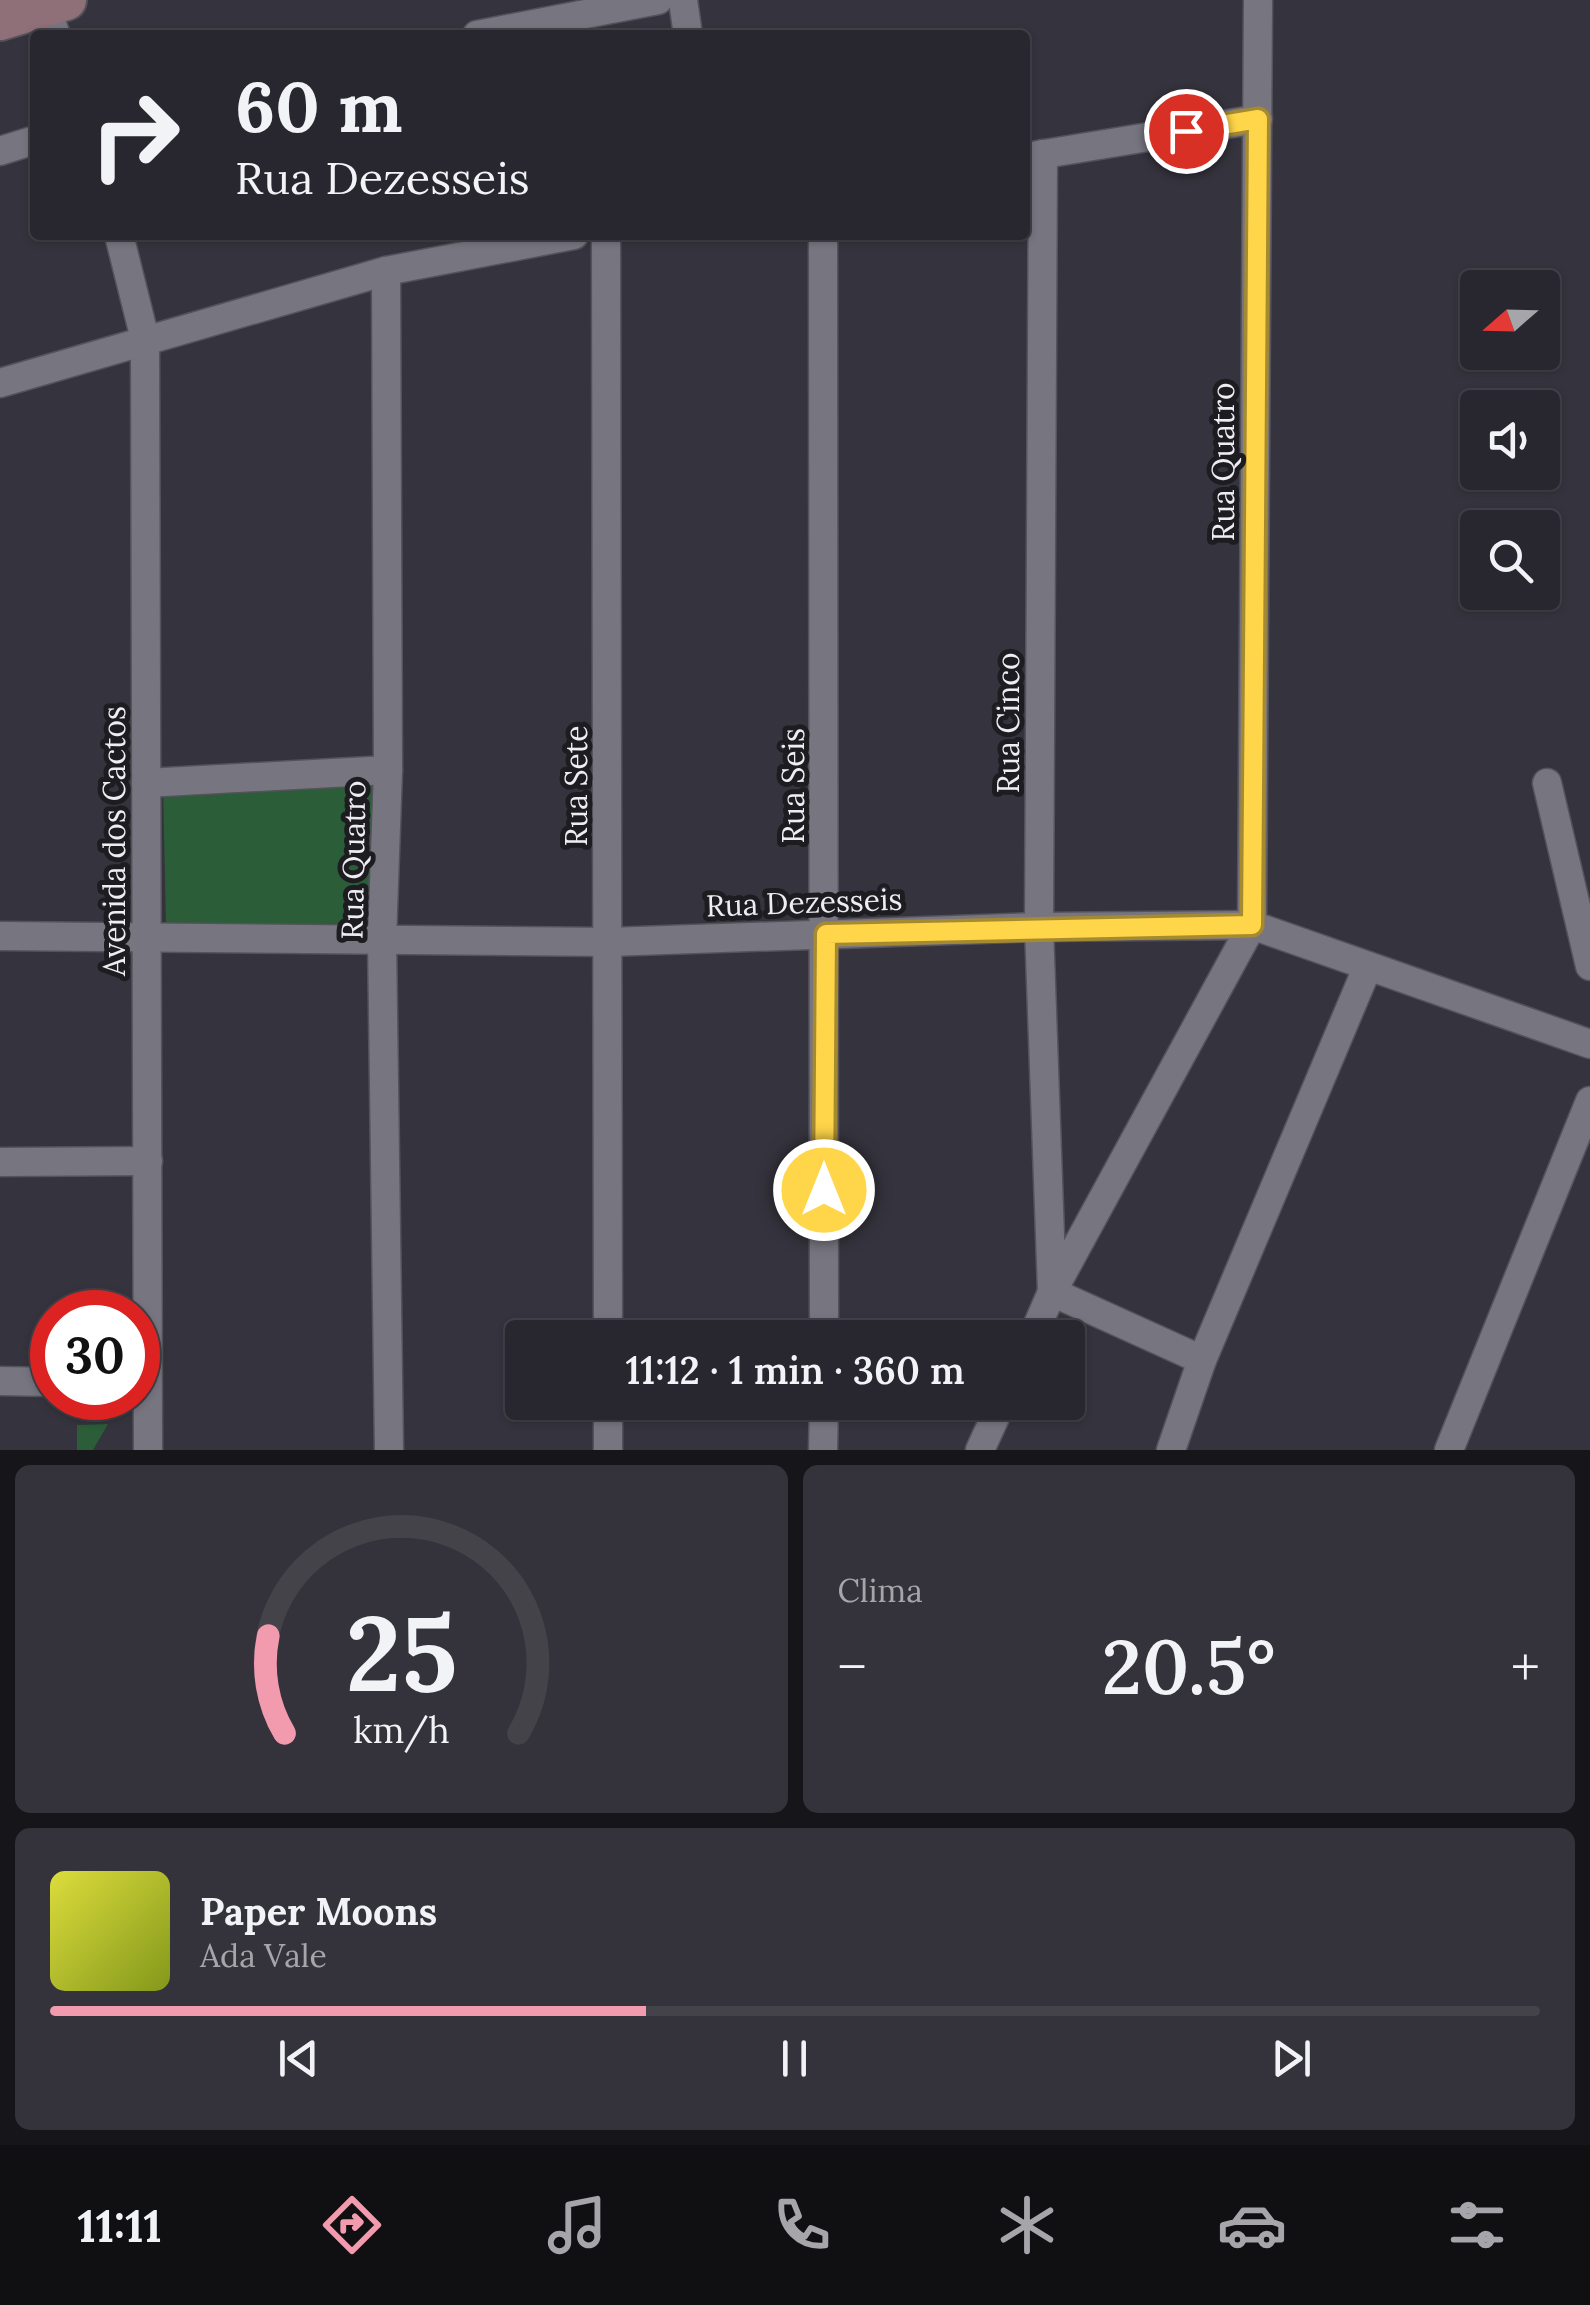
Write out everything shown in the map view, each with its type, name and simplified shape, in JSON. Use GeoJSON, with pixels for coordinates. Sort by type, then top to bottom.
{"type":"FeatureCollection","features":[{"type":"Feature","properties":{"kind":"main road"},"geometry":{"type":"LineString","coordinates":[[0,20],[56,14]]}},
{"type":"Feature","properties":{"kind":"street"},"geometry":{"type":"LineString","coordinates":[[504,30],[658,0]]}},
{"type":"Feature","properties":{"kind":"street"},"geometry":{"type":"LineString","coordinates":[[682,0],[687,30]]}},
{"type":"Feature","properties":{"kind":"street","name":"Rua Quatro"},"geometry":{"type":"LineString","coordinates":[[1252,925],[1258,0]]}},
{"type":"Feature","properties":{"kind":"street"},"geometry":{"type":"LineString","coordinates":[[1034,156],[1258,119]]}},
{"type":"Feature","properties":{"kind":"street"},"geometry":{"type":"LineString","coordinates":[[0,150],[30,141]]}},
{"type":"Feature","properties":{"kind":"street","name":"Rua Cinco"},"geometry":{"type":"LineString","coordinates":[[1034,156],[1039,927],[1052,1292]]}},
{"type":"Feature","properties":{"kind":"street","name":"Avenida dos Cactos"},"geometry":{"type":"LineString","coordinates":[[119,240],[145,339],[148,1161],[145,1290]]}},
{"type":"Feature","properties":{"kind":"street"},"geometry":{"type":"LineString","coordinates":[[0,383],[386,272],[549,240]]}},
{"type":"Feature","properties":{"kind":"street","name":"Rua Sete"},"geometry":{"type":"LineString","coordinates":[[606,240],[608,1320]]}},
{"type":"Feature","properties":{"kind":"street","name":"Rua Seis"},"geometry":{"type":"LineString","coordinates":[[823,240],[824,1320]]}},
{"type":"Feature","properties":{"kind":"street","name":"Rua Quatro"},"geometry":{"type":"LineString","coordinates":[[386,272],[388,770],[382,939],[389,1450]]}},
{"type":"Feature","properties":{"kind":"street"},"geometry":{"type":"LineString","coordinates":[[146,784],[388,770]]}},
{"type":"Feature","properties":{"kind":"street"},"geometry":{"type":"LineString","coordinates":[[1547,782],[1590,966]]}},
{"type":"Feature","properties":{"kind":"street"},"geometry":{"type":"LineString","coordinates":[[1040,1320],[1252,925]]}},
{"type":"Feature","properties":{"kind":"street","name":"Rua Dezesseis"},"geometry":{"type":"LineString","coordinates":[[0,936],[609,942],[1039,927],[1252,925],[1590,1044]]}},
{"type":"Feature","properties":{"kind":"street"},"geometry":{"type":"LineString","coordinates":[[1171,1450],[1202,1360],[1368,966]]}},
{"type":"Feature","properties":{"kind":"street"},"geometry":{"type":"LineString","coordinates":[[1449,1450],[1590,1101]]}},
{"type":"Feature","properties":{"kind":"street"},"geometry":{"type":"LineString","coordinates":[[0,1162],[148,1161]]}},
{"type":"Feature","properties":{"kind":"street"},"geometry":{"type":"LineString","coordinates":[[1052,1292],[1202,1360]]}},
{"type":"Feature","properties":{"kind":"street"},"geometry":{"type":"LineString","coordinates":[[0,1380],[30,1381]]}},
{"type":"Feature","properties":{"kind":"street","name":"Avenida dos Cactos"},"geometry":{"type":"LineString","coordinates":[[145,1420],[148,1450]]}},
{"type":"Feature","properties":{"kind":"street"},"geometry":{"type":"LineString","coordinates":[[608,1420],[608,1450]]}},
{"type":"Feature","properties":{"kind":"street"},"geometry":{"type":"LineString","coordinates":[[824,1420],[824,1450]]}},
{"type":"Feature","properties":{"kind":"street"},"geometry":{"type":"LineString","coordinates":[[980,1450],[994,1420]]}},
{"type":"Feature","properties":{"kind":"green space"},"geometry":{"type":"Polygon","coordinates":[[[377,784],[380,923],[166,927],[163,787],[377,784]]]}},
{"type":"Feature","properties":{"kind":"green space"},"geometry":{"type":"Polygon","coordinates":[[[108,1424],[93,1450],[77,1450],[77,1425],[108,1424]]]}},
{"type":"Feature","properties":{"kind":"route"},"geometry":{"type":"LineString","coordinates":[[824,1190],[826,934],[1252,925],[1258,119],[1186,131]]}}]}
